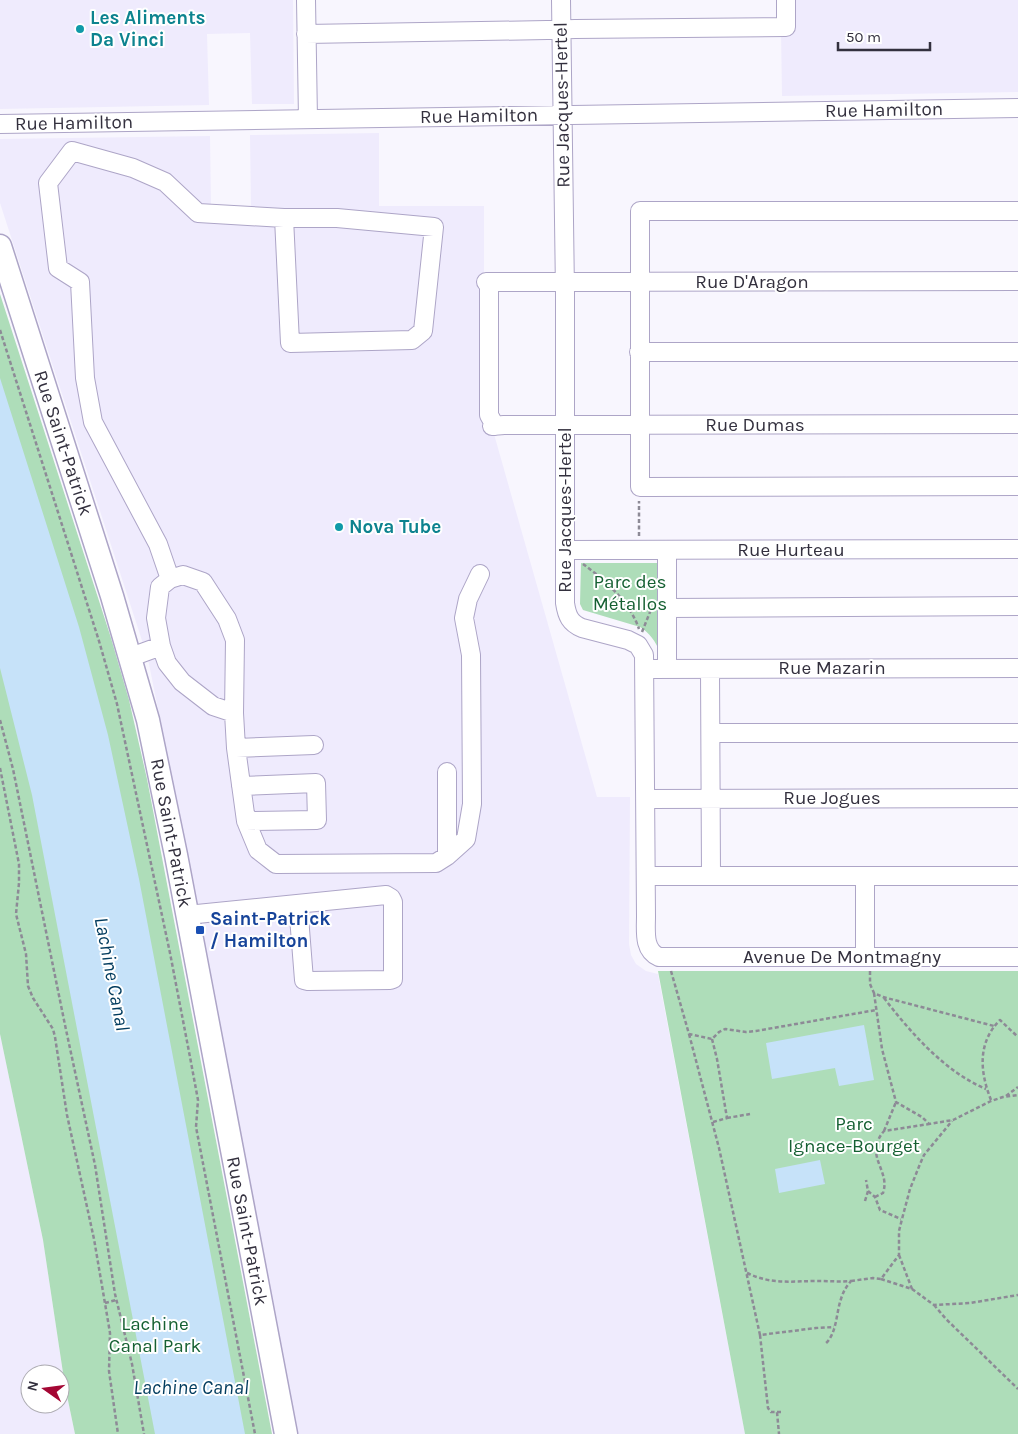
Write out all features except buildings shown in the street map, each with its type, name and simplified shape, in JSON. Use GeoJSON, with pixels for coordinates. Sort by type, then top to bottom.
{"type":"FeatureCollection","features":[{"type":"Feature","properties":{"kind":"main road","name":"Rue Saint-Patrick"},"geometry":{"type":"LineString","coordinates":[[0,246],[131,657],[152,736],[286,1434]]}},
{"type":"Feature","properties":{"kind":"street"},"geometry":{"type":"LineString","coordinates":[[306,0],[308,119]]}},
{"type":"Feature","properties":{"kind":"street","name":"Rue Jacques-Hertel"},"geometry":{"type":"LineString","coordinates":[[560,0],[565,282],[565,603],[569,619],[575,624],[582,628],[628,640],[638,645],[644,656],[647,939],[648,947],[653,954],[668,963]]}},
{"type":"Feature","properties":{"kind":"street"},"geometry":{"type":"LineString","coordinates":[[306,34],[786,27],[786,0]]}},
{"type":"Feature","properties":{"kind":"street","name":"Rue Hamilton"},"geometry":{"type":"LineString","coordinates":[[0,124],[1018,108]]}},
{"type":"Feature","properties":{"kind":"street"},"geometry":{"type":"LineString","coordinates":[[170,579],[158,544],[93,422],[85,378],[80,282],[58,268],[48,184],[72,151],[133,168],[165,182],[198,213],[284,218],[337,218],[434,227],[424,331],[412,340],[290,343],[284,218]]}},
{"type":"Feature","properties":{"kind":"street"},"geometry":{"type":"LineString","coordinates":[[1018,211],[640,211],[639,352],[640,487],[1018,486]]}},
{"type":"Feature","properties":{"kind":"street","name":"Rue D'Aragon"},"geometry":{"type":"LineString","coordinates":[[494,426],[489,415],[488,282],[1018,281]]}},
{"type":"Feature","properties":{"kind":"street"},"geometry":{"type":"LineString","coordinates":[[639,352],[1018,352]]}},
{"type":"Feature","properties":{"kind":"street","name":"Rue Dumas"},"geometry":{"type":"LineString","coordinates":[[494,426],[1018,424]]}},
{"type":"Feature","properties":{"kind":"street","name":"Rue Hurteau"},"geometry":{"type":"LineString","coordinates":[[565,550],[1018,549]]}},
{"type":"Feature","properties":{"kind":"street"},"geometry":{"type":"LineString","coordinates":[[667,550],[667,669]]}},
{"type":"Feature","properties":{"kind":"street"},"geometry":{"type":"LineString","coordinates":[[234,712],[213,706],[182,682],[167,663],[161,646],[156,618],[160,587],[170,579],[183,576],[203,582],[227,619],[235,640],[234,712],[236,748],[246,821],[258,850],[276,864],[436,863],[466,839],[472,804],[471,655],[464,618],[468,599],[480,574]]}},
{"type":"Feature","properties":{"kind":"street"},"geometry":{"type":"LineString","coordinates":[[667,608],[1018,606]]}},
{"type":"Feature","properties":{"kind":"street"},"geometry":{"type":"LineString","coordinates":[[131,657],[161,646]]}},
{"type":"Feature","properties":{"kind":"street"},"geometry":{"type":"LineString","coordinates":[[710,668],[711,876]]}},
{"type":"Feature","properties":{"kind":"street","name":"Rue Mazarin"},"geometry":{"type":"LineString","coordinates":[[645,669],[1018,668]]}},
{"type":"Feature","properties":{"kind":"street"},"geometry":{"type":"LineString","coordinates":[[711,734],[1018,733]]}},
{"type":"Feature","properties":{"kind":"street"},"geometry":{"type":"LineString","coordinates":[[236,748],[314,745]]}},
{"type":"Feature","properties":{"kind":"street"},"geometry":{"type":"LineString","coordinates":[[447,772],[447,856]]}},
{"type":"Feature","properties":{"kind":"street"},"geometry":{"type":"LineString","coordinates":[[241,786],[316,783],[317,820],[246,821]]}},
{"type":"Feature","properties":{"kind":"street","name":"Rue Jogues"},"geometry":{"type":"LineString","coordinates":[[646,799],[1018,798]]}},
{"type":"Feature","properties":{"kind":"street"},"geometry":{"type":"LineString","coordinates":[[646,876],[1018,876]]}},
{"type":"Feature","properties":{"kind":"street"},"geometry":{"type":"LineString","coordinates":[[865,876],[868,963]]}},
{"type":"Feature","properties":{"kind":"street"},"geometry":{"type":"LineString","coordinates":[[188,918],[197,914],[386,895],[394,902],[393,978],[390,980],[304,980],[298,904]]}},
{"type":"Feature","properties":{"kind":"street","name":"Avenue De Montmagny"},"geometry":{"type":"LineString","coordinates":[[668,963],[868,963],[1018,957]]}},
{"type":"Feature","properties":{"kind":"path"},"geometry":{"type":"LineString","coordinates":[[0,330],[100,640],[117,704],[189,1047],[198,1100],[196,1127],[255,1434]]}},
{"type":"Feature","properties":{"kind":"path"},"geometry":{"type":"LineString","coordinates":[[639,538],[640,487]]}},
{"type":"Feature","properties":{"kind":"path"},"geometry":{"type":"LineString","coordinates":[[580,562],[622,600],[634,616],[640,630]]}},
{"type":"Feature","properties":{"kind":"path"},"geometry":{"type":"LineString","coordinates":[[0,720],[19,798],[95,1165],[116,1300],[132,1364],[144,1434]]}},
{"type":"Feature","properties":{"kind":"path"},"geometry":{"type":"LineString","coordinates":[[0,768],[19,864],[16,914],[26,954],[28,986],[56,1037],[67,1115],[84,1191],[110,1333],[109,1371],[118,1434]]}},
{"type":"Feature","properties":{"kind":"path"},"geometry":{"type":"LineString","coordinates":[[668,963],[682,1001],[747,1273],[760,1335],[768,1408],[770,1412],[783,1412]]}},
{"type":"Feature","properties":{"kind":"path"},"geometry":{"type":"LineString","coordinates":[[868,963],[882,1048],[896,1102],[875,1149],[884,1188],[883,1193],[875,1197]]}},
{"type":"Feature","properties":{"kind":"path"},"geometry":{"type":"LineString","coordinates":[[874,993],[884,998],[994,1026]]}},
{"type":"Feature","properties":{"kind":"path"},"geometry":{"type":"LineString","coordinates":[[884,998],[909,1029],[930,1050],[946,1064],[986,1089]]}},
{"type":"Feature","properties":{"kind":"path"},"geometry":{"type":"LineString","coordinates":[[712,1039],[724,1029],[746,1032],[756,1031],[876,1010]]}},
{"type":"Feature","properties":{"kind":"path"},"geometry":{"type":"LineString","coordinates":[[991,1101],[986,1089],[982,1068],[983,1049],[994,1026],[1000,1020],[1018,1037]]}},
{"type":"Feature","properties":{"kind":"path"},"geometry":{"type":"LineString","coordinates":[[689,1034],[712,1039]]}},
{"type":"Feature","properties":{"kind":"path"},"geometry":{"type":"LineString","coordinates":[[712,1039],[727,1118]]}},
{"type":"Feature","properties":{"kind":"path"},"geometry":{"type":"LineString","coordinates":[[1005,1097],[1018,1087]]}},
{"type":"Feature","properties":{"kind":"path"},"geometry":{"type":"LineString","coordinates":[[884,1131],[953,1120],[991,1101],[1018,1095]]}},
{"type":"Feature","properties":{"kind":"path"},"geometry":{"type":"LineString","coordinates":[[896,1102],[922,1117],[929,1124]]}},
{"type":"Feature","properties":{"kind":"path"},"geometry":{"type":"LineString","coordinates":[[712,1122],[750,1114]]}},
{"type":"Feature","properties":{"kind":"path"},"geometry":{"type":"LineString","coordinates":[[912,1289],[899,1255],[902,1219],[910,1189],[924,1155],[953,1120]]}},
{"type":"Feature","properties":{"kind":"path"},"geometry":{"type":"LineString","coordinates":[[865,1200],[868,1191],[866,1180]]}},
{"type":"Feature","properties":{"kind":"path"},"geometry":{"type":"LineString","coordinates":[[868,1191],[875,1197],[880,1210],[902,1219]]}},
{"type":"Feature","properties":{"kind":"path"},"geometry":{"type":"LineString","coordinates":[[881,1279],[899,1255]]}},
{"type":"Feature","properties":{"kind":"path"},"geometry":{"type":"LineString","coordinates":[[747,1273],[765,1280],[783,1283],[850,1281],[873,1278],[912,1289],[934,1304],[946,1319],[1018,1389]]}},
{"type":"Feature","properties":{"kind":"path"},"geometry":{"type":"LineString","coordinates":[[825,1344],[830,1339],[844,1290],[850,1281]]}},
{"type":"Feature","properties":{"kind":"path"},"geometry":{"type":"LineString","coordinates":[[934,1304],[970,1303],[1018,1295]]}},
{"type":"Feature","properties":{"kind":"path"},"geometry":{"type":"LineString","coordinates":[[105,1303],[116,1300]]}},
{"type":"Feature","properties":{"kind":"path"},"geometry":{"type":"LineString","coordinates":[[760,1335],[834,1327]]}},
{"type":"Feature","properties":{"kind":"path"},"geometry":{"type":"LineString","coordinates":[[777,1412],[779,1434]]}},
{"type":"Feature","properties":{"kind":"shaded area"},"geometry":{"type":"Polygon","coordinates":[[[0,0],[293,0],[294,104],[252,104],[250,33],[207,34],[209,105],[0,109],[0,0]]]}},
{"type":"Feature","properties":{"kind":"shaded area"},"geometry":{"type":"Polygon","coordinates":[[[793,0],[1018,0],[1018,92],[782,96],[781,31],[793,0]]]}},
{"type":"Feature","properties":{"kind":"shaded area"},"geometry":{"type":"Polygon","coordinates":[[[379,133],[379,206],[484,206],[484,426],[492,427],[597,797],[630,797],[629,944],[631,955],[636,964],[646,971],[658,974],[745,1434],[297,1434],[192,878],[148,659],[0,203],[0,139],[210,136],[211,208],[251,207],[250,135],[379,133]]]}},
{"type":"Feature","properties":{"kind":"shaded area"},"geometry":{"type":"Polygon","coordinates":[[[0,1034],[43,1240],[62,1364],[20,1364],[20,1414],[70,1414],[70,1410],[75,1434],[0,1434],[0,1034]]]}},
{"type":"Feature","properties":{"kind":"green space","name":"Lachine Canal Park"},"geometry":{"type":"Polygon","coordinates":[[[0,294],[111,638],[129,700],[147,779],[272,1434],[75,1434],[70,1410],[70,1364],[62,1364],[43,1240],[0,1034],[0,294]]]}},
{"type":"Feature","properties":{"kind":"green space","name":"Parc des Métallos"},"geometry":{"type":"Polygon","coordinates":[[[581,563],[661,563],[660,652],[652,638],[640,627],[583,610],[580,604],[581,563]]]}},
{"type":"Feature","properties":{"kind":"green space","name":"Parc Ignace-Bourget"},"geometry":{"type":"Polygon","coordinates":[[[658,971],[1018,971],[1018,1434],[745,1434],[658,971]]]}},
{"type":"Feature","properties":{"kind":"water","name":"Lachine Canal"},"geometry":{"type":"Polygon","coordinates":[[[0,378],[79,627],[108,735],[139,879],[245,1434],[155,1434],[32,795],[0,668],[0,378]]]}},
{"type":"Feature","properties":{"kind":"water"},"geometry":{"type":"Polygon","coordinates":[[[864,1025],[874,1080],[839,1086],[835,1068],[772,1079],[766,1043],[864,1025]]]}},
{"type":"Feature","properties":{"kind":"water"},"geometry":{"type":"Polygon","coordinates":[[[820,1160],[825,1184],[779,1193],[775,1169],[820,1160]]]}},
{"type":"Feature","properties":{"kind":"place","name":"Les Aliments Da Vinci"},"geometry":{"type":"Point","coordinates":[80,29]}},
{"type":"Feature","properties":{"kind":"place","name":"Nova Tube"},"geometry":{"type":"Point","coordinates":[339,527]}},
{"type":"Feature","properties":{"kind":"place","name":"Saint-Patrick / Hamilton"},"geometry":{"type":"Point","coordinates":[200,930]}}]}
